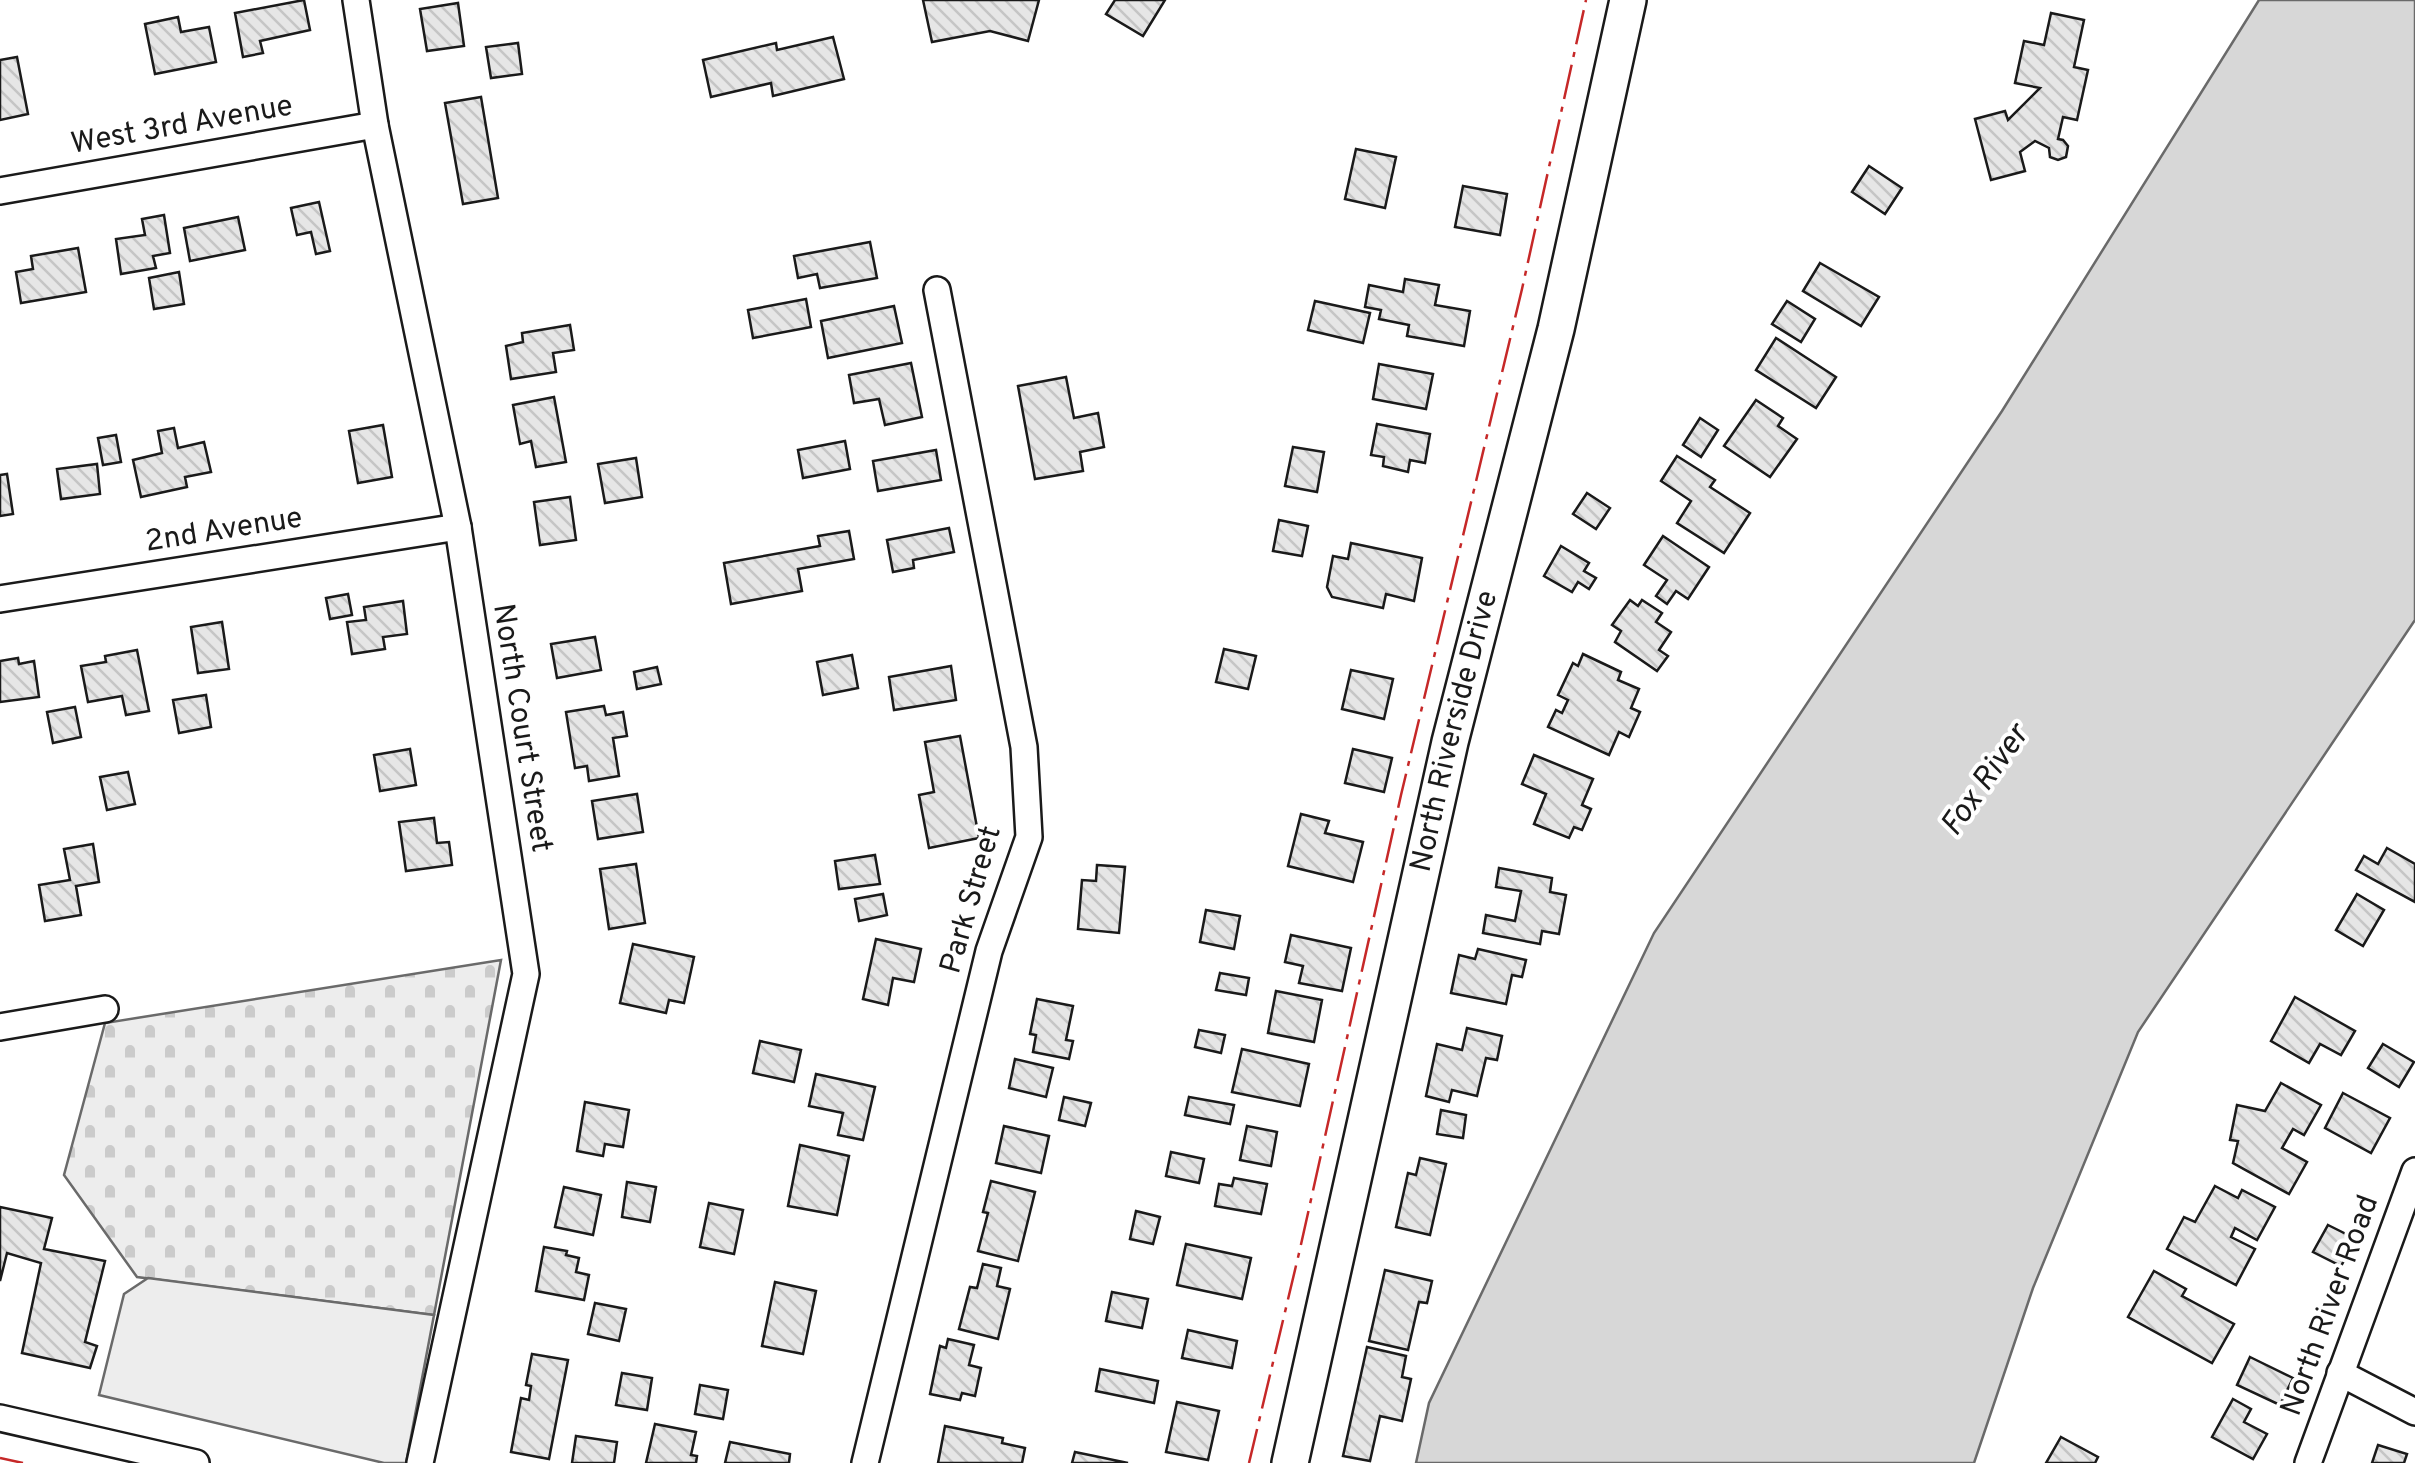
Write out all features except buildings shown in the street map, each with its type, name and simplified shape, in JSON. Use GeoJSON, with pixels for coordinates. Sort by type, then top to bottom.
{"type":"FeatureCollection","features":[{"type":"Feature","properties":{"kind":"street","name":"North Court Street"},"geometry":{"type":"LineString","coordinates":[[356,0],[375,125],[458,527],[526,974],[420,1463]]}},
{"type":"Feature","properties":{"kind":"street","name":"North Riverside Drive"},"geometry":{"type":"LineString","coordinates":[[1290,1463],[1449,747],[1556,329],[1628,0]]}},
{"type":"Feature","properties":{"kind":"street","name":"West 3rd Avenue"},"geometry":{"type":"LineString","coordinates":[[0,191],[375,125]]}},
{"type":"Feature","properties":{"kind":"street","name":"Park Street"},"geometry":{"type":"LineString","coordinates":[[865,1463],[989,951],[1029,836],[1024,747],[936,290]]}},
{"type":"Feature","properties":{"kind":"street","name":"2nd Avenue"},"geometry":{"type":"LineString","coordinates":[[0,599],[458,527]]}},
{"type":"Feature","properties":{"kind":"street"},"geometry":{"type":"LineString","coordinates":[[0,1026],[105,1009]]}},
{"type":"Feature","properties":{"kind":"street","name":"North River Road"},"geometry":{"type":"LineString","coordinates":[[2308,1463],[2415,1171]]}},
{"type":"Feature","properties":{"kind":"street"},"geometry":{"type":"LineString","coordinates":[[2340,1373],[2415,1412]]}},
{"type":"Feature","properties":{"kind":"street"},"geometry":{"type":"LineString","coordinates":[[1,1422],[196,1463]]}},
{"type":"Feature","properties":{"kind":"green space"},"geometry":{"type":"Polygon","coordinates":[[[501,960],[434,1315],[137,1277],[64,1175],[105,1023],[501,960]]]}},
{"type":"Feature","properties":{"kind":"shaded area"},"geometry":{"type":"Polygon","coordinates":[[[148,1278],[434,1315],[406,1463],[384,1463],[99,1395],[124,1294],[148,1278]]]}},
{"type":"Feature","properties":{"kind":"water","name":"Fox River"},"geometry":{"type":"Polygon","coordinates":[[[2259,0],[2415,0],[2415,620],[2138,1032],[2033,1288],[1974,1463],[1416,1463],[1429,1403],[1654,933],[2002,411],[2259,0]]]}},
{"type":"Feature","properties":{"kind":"power"},"geometry":{"type":"LineString","coordinates":[[1249,1463],[1586,0]]}},
{"type":"Feature","properties":{"kind":"power"},"geometry":{"type":"LineString","coordinates":[[0,1458],[23,1463]]}}]}
